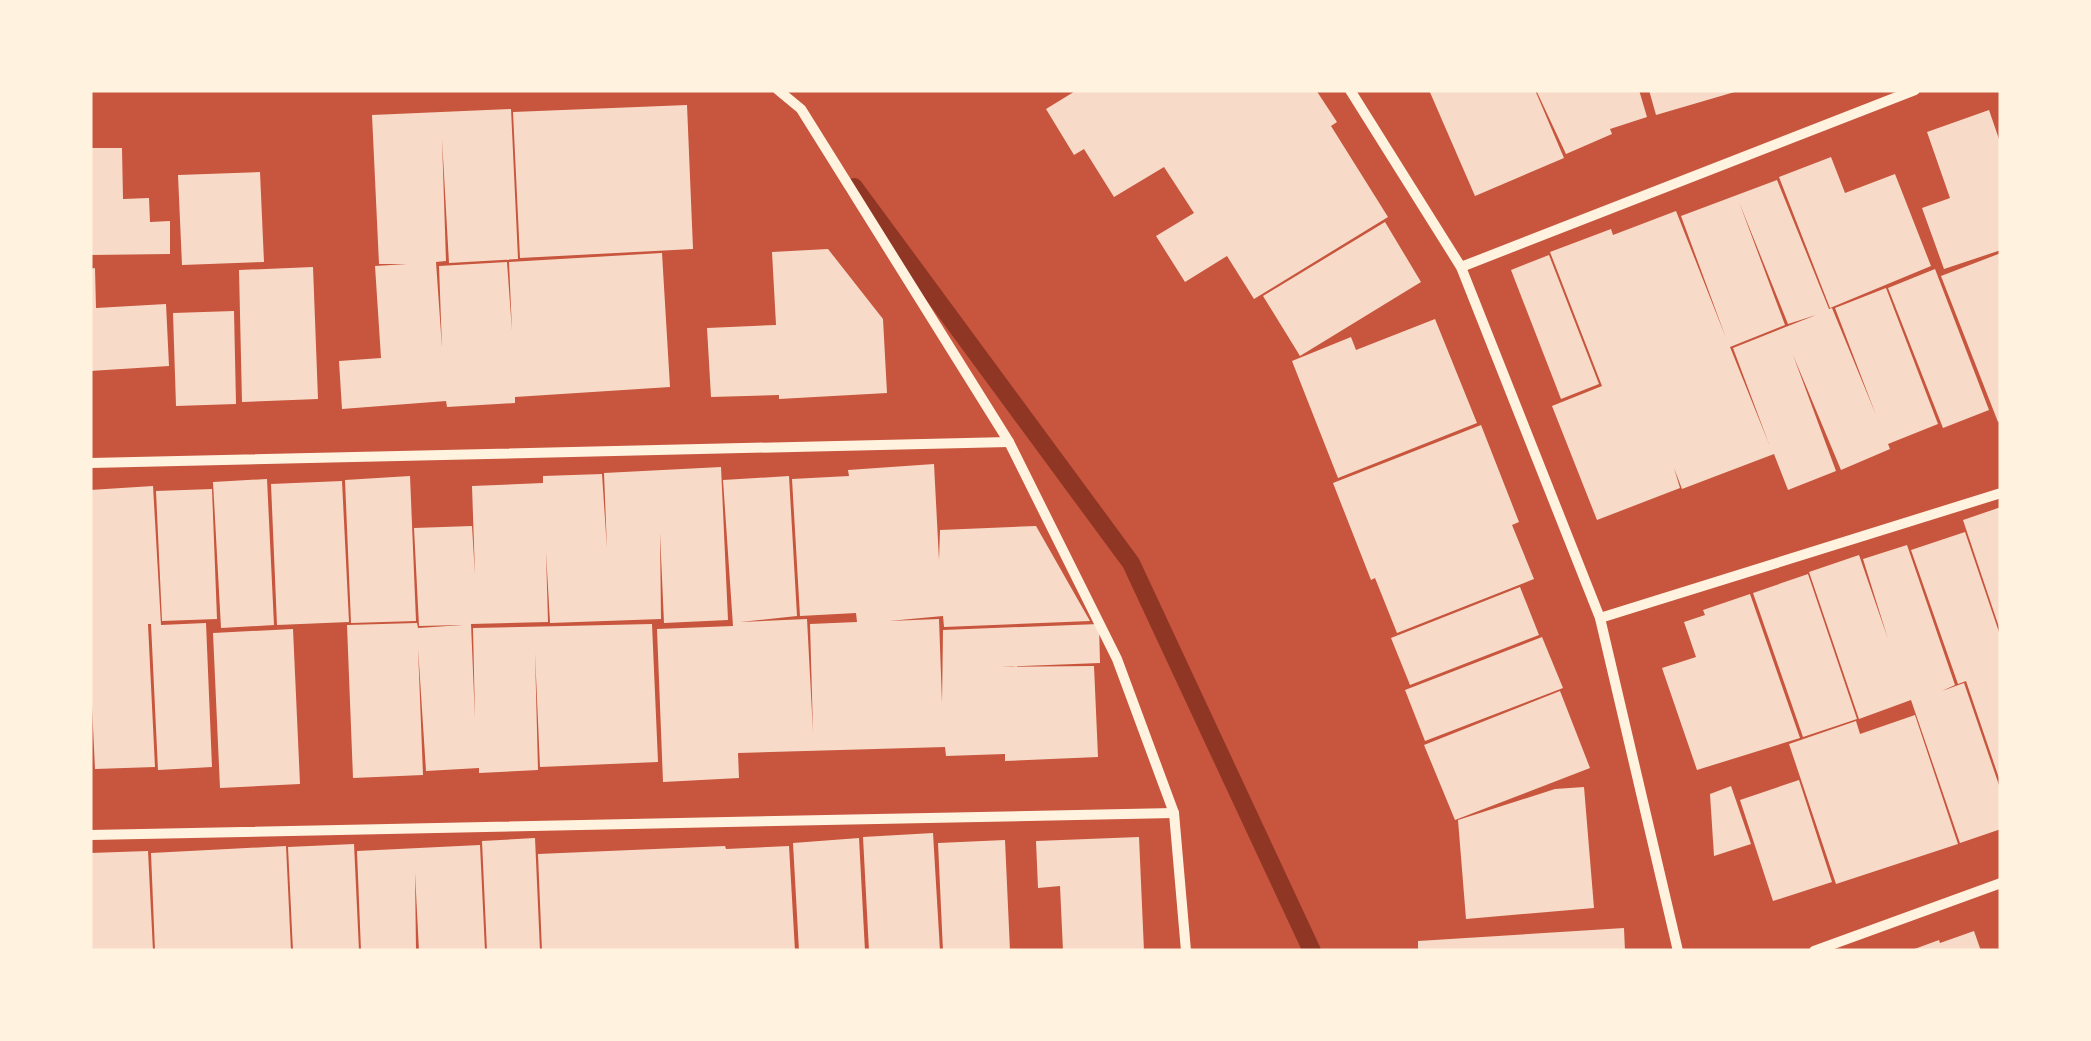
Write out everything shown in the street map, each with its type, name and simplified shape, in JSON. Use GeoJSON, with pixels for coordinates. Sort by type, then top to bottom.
{"type":"FeatureCollection","features":[{"type":"Feature","properties":{"kind":"street"},"geometry":{"type":"LineString","coordinates":[[778,90],[801,109],[1009,442],[1117,659],[1174,813],[1186,951]]}},
{"type":"Feature","properties":{"kind":"street"},"geometry":{"type":"LineString","coordinates":[[1350,90],[1461,266],[1600,618],[1678,951]]}},
{"type":"Feature","properties":{"kind":"street"},"geometry":{"type":"LineString","coordinates":[[1461,266],[1915,90]]}},
{"type":"Feature","properties":{"kind":"street"},"geometry":{"type":"LineString","coordinates":[[90,462],[1009,442]]}},
{"type":"Feature","properties":{"kind":"street"},"geometry":{"type":"LineString","coordinates":[[1600,618],[2001,494]]}},
{"type":"Feature","properties":{"kind":"street"},"geometry":{"type":"LineString","coordinates":[[90,835],[1174,813]]}},
{"type":"Feature","properties":{"kind":"street"},"geometry":{"type":"LineString","coordinates":[[1814,951],[2001,883]]}},
{"type":"Feature","properties":{"kind":"building"},"geometry":{"type":"Polygon","coordinates":[[[1077,90],[1316,90],[1337,122],[1331,126],[1388,217],[1254,299],[1227,256],[1185,282],[1156,236],[1194,213],[1164,167],[1114,197],[1084,149],[1074,155],[1046,109],[1077,90]]]}},
{"type":"Feature","properties":{"kind":"building"},"geometry":{"type":"Polygon","coordinates":[[[1429,90],[1535,90],[1564,158],[1475,196],[1429,90]]]}},
{"type":"Feature","properties":{"kind":"building"},"geometry":{"type":"Polygon","coordinates":[[[1536,90],[1639,90],[1647,117],[1610,129],[1612,134],[1566,154],[1536,90]]]}},
{"type":"Feature","properties":{"kind":"building"},"geometry":{"type":"Polygon","coordinates":[[[1649,90],[1738,90],[1738,91],[1656,115],[1649,90]]]}},
{"type":"Feature","properties":{"kind":"building"},"geometry":{"type":"Polygon","coordinates":[[[687,105],[693,249],[520,258],[513,112],[687,105]]]}},
{"type":"Feature","properties":{"kind":"building"},"geometry":{"type":"Polygon","coordinates":[[[511,109],[518,259],[449,263],[442,139],[446,261],[436,262],[442,348],[439,266],[507,262],[512,331],[509,262],[662,253],[670,387],[515,397],[515,403],[447,407],[446,401],[342,409],[339,361],[381,358],[375,266],[407,264],[379,264],[372,115],[511,109]]]}},
{"type":"Feature","properties":{"kind":"building"},"geometry":{"type":"Polygon","coordinates":[[[1989,110],[2001,145],[2001,250],[1944,269],[1922,208],[1950,198],[1927,132],[1989,110]]]}},
{"type":"Feature","properties":{"kind":"building"},"geometry":{"type":"Polygon","coordinates":[[[90,148],[122,148],[123,199],[149,198],[150,222],[170,221],[170,254],[90,255],[90,148]]]}},
{"type":"Feature","properties":{"kind":"building"},"geometry":{"type":"Polygon","coordinates":[[[1831,157],[1845,193],[1895,174],[1931,266],[1830,308],[1779,177],[1831,157]]]}},
{"type":"Feature","properties":{"kind":"building"},"geometry":{"type":"Polygon","coordinates":[[[260,172],[264,262],[182,265],[178,175],[260,172]]]}},
{"type":"Feature","properties":{"kind":"building"},"geometry":{"type":"Polygon","coordinates":[[[1777,180],[1876,415],[1835,308],[1886,288],[1938,424],[1888,444],[1890,449],[1841,470],[1793,355],[1836,471],[1788,490],[1774,454],[1682,489],[1674,468],[1680,488],[1597,520],[1552,406],[1602,386],[1550,252],[1611,229],[1613,235],[1676,211],[1726,338],[1681,216],[1777,180]],[[1739,202],[1785,325],[1730,347],[1769,444],[1733,348],[1816,315],[1788,324],[1739,202]]]}},
{"type":"Feature","properties":{"kind":"building"},"geometry":{"type":"Polygon","coordinates":[[[1385,222],[1421,282],[1300,356],[1263,296],[1385,222]]]}},
{"type":"Feature","properties":{"kind":"building"},"geometry":{"type":"Polygon","coordinates":[[[828,249],[883,319],[887,393],[779,399],[779,395],[711,397],[707,328],[776,325],[772,252],[828,249]]]}},
{"type":"Feature","properties":{"kind":"building"},"geometry":{"type":"Polygon","coordinates":[[[2001,253],[2001,421],[1998,422],[1941,276],[2001,253]]]}},
{"type":"Feature","properties":{"kind":"building"},"geometry":{"type":"Polygon","coordinates":[[[1549,255],[1599,384],[1561,399],[1511,270],[1549,255]]]}},
{"type":"Feature","properties":{"kind":"building"},"geometry":{"type":"Polygon","coordinates":[[[313,267],[318,399],[242,402],[239,270],[313,267]]]}},
{"type":"Feature","properties":{"kind":"building"},"geometry":{"type":"Polygon","coordinates":[[[95,268],[96,308],[166,304],[169,366],[90,371],[90,269],[95,268]]]}},
{"type":"Feature","properties":{"kind":"building"},"geometry":{"type":"Polygon","coordinates":[[[1935,269],[1989,410],[1943,428],[1888,288],[1935,269]]]}},
{"type":"Feature","properties":{"kind":"building"},"geometry":{"type":"Polygon","coordinates":[[[234,311],[236,404],[176,406],[173,313],[234,311]]]}},
{"type":"Feature","properties":{"kind":"building"},"geometry":{"type":"Polygon","coordinates":[[[1435,319],[1477,423],[1338,478],[1292,361],[1351,337],[1356,350],[1435,319]]]}},
{"type":"Feature","properties":{"kind":"building"},"geometry":{"type":"Polygon","coordinates":[[[1481,425],[1519,522],[1512,525],[1534,579],[1397,633],[1375,578],[1371,580],[1333,483],[1481,425]]]}},
{"type":"Feature","properties":{"kind":"building"},"geometry":{"type":"Polygon","coordinates":[[[934,464],[939,560],[940,530],[1036,526],[1090,621],[944,627],[943,616],[889,621],[939,619],[942,703],[943,630],[1099,624],[1100,663],[1000,667],[1094,666],[1098,757],[1005,761],[1005,754],[946,756],[945,747],[738,753],[739,778],[663,782],[657,629],[733,626],[723,480],[789,476],[797,616],[740,622],[807,619],[813,732],[810,624],[857,622],[856,613],[800,616],[792,479],[849,476],[848,470],[934,464]]]}},
{"type":"Feature","properties":{"kind":"building"},"geometry":{"type":"Polygon","coordinates":[[[721,467],[728,620],[664,623],[660,533],[661,619],[550,623],[546,552],[548,622],[471,624],[475,719],[473,628],[652,624],[658,762],[540,767],[535,653],[538,770],[426,771],[418,648],[423,775],[353,778],[347,625],[417,623],[418,628],[463,625],[419,626],[414,528],[472,526],[475,575],[472,486],[543,483],[543,476],[602,474],[607,549],[604,473],[721,467]]]}},
{"type":"Feature","properties":{"kind":"building"},"geometry":{"type":"Polygon","coordinates":[[[410,476],[416,621],[351,623],[345,480],[410,476]]]}},
{"type":"Feature","properties":{"kind":"building"},"geometry":{"type":"Polygon","coordinates":[[[267,479],[274,625],[221,628],[213,482],[267,479]]]}},
{"type":"Feature","properties":{"kind":"building"},"geometry":{"type":"Polygon","coordinates":[[[342,481],[349,622],[277,625],[271,484],[342,481]]]}},
{"type":"Feature","properties":{"kind":"building"},"geometry":{"type":"Polygon","coordinates":[[[153,486],[161,625],[206,623],[212,767],[158,770],[148,624],[155,767],[95,769],[90,663],[90,490],[153,486]]]}},
{"type":"Feature","properties":{"kind":"building"},"geometry":{"type":"Polygon","coordinates":[[[212,489],[217,619],[162,621],[156,491],[212,489]]]}},
{"type":"Feature","properties":{"kind":"building"},"geometry":{"type":"Polygon","coordinates":[[[2001,507],[2001,630],[2000,630],[1963,520],[2001,507]]]}},
{"type":"Feature","properties":{"kind":"building"},"geometry":{"type":"Polygon","coordinates":[[[1965,532],[2001,638],[2000,781],[1966,681],[1958,684],[1911,550],[1965,532]]]}},
{"type":"Feature","properties":{"kind":"building"},"geometry":{"type":"Polygon","coordinates":[[[1907,545],[1955,685],[1942,691],[1964,683],[2001,791],[2001,829],[1960,843],[1911,700],[1859,719],[1809,572],[1859,555],[1888,639],[1863,559],[1907,545]]]}},
{"type":"Feature","properties":{"kind":"building"},"geometry":{"type":"Polygon","coordinates":[[[1808,574],[1857,719],[1803,737],[1753,593],[1808,574]]]}},
{"type":"Feature","properties":{"kind":"building"},"geometry":{"type":"Polygon","coordinates":[[[1520,587],[1539,635],[1410,685],[1391,638],[1520,587]]]}},
{"type":"Feature","properties":{"kind":"building"},"geometry":{"type":"Polygon","coordinates":[[[1750,594],[1800,738],[1697,770],[1662,668],[1696,657],[1684,622],[1705,615],[1703,610],[1750,594]]]}},
{"type":"Feature","properties":{"kind":"building"},"geometry":{"type":"Polygon","coordinates":[[[293,629],[300,784],[220,788],[213,633],[293,629]]]}},
{"type":"Feature","properties":{"kind":"building"},"geometry":{"type":"Polygon","coordinates":[[[1542,637],[1563,688],[1425,741],[1405,690],[1542,637]]]}},
{"type":"Feature","properties":{"kind":"building"},"geometry":{"type":"Polygon","coordinates":[[[1560,691],[1590,768],[1455,820],[1424,745],[1560,691]]]}},
{"type":"Feature","properties":{"kind":"building"},"geometry":{"type":"Polygon","coordinates":[[[1915,715],[1958,844],[1836,884],[1789,744],[1856,721],[1860,734],[1915,715]]]}},
{"type":"Feature","properties":{"kind":"building"},"geometry":{"type":"Polygon","coordinates":[[[1799,780],[1832,882],[1773,901],[1740,800],[1799,780]]]}},
{"type":"Feature","properties":{"kind":"building"},"geometry":{"type":"Polygon","coordinates":[[[1731,786],[1751,844],[1714,856],[1710,794],[1731,786]]]}},
{"type":"Feature","properties":{"kind":"building"},"geometry":{"type":"Polygon","coordinates":[[[1584,787],[1594,908],[1466,919],[1458,820],[1555,789],[1584,787]]]}},
{"type":"Feature","properties":{"kind":"building"},"geometry":{"type":"Polygon","coordinates":[[[933,833],[940,951],[869,951],[863,837],[933,833]]]}},
{"type":"Feature","properties":{"kind":"building"},"geometry":{"type":"Polygon","coordinates":[[[1139,837],[1144,951],[1063,951],[1060,886],[1038,888],[1036,841],[1139,837]]]}},
{"type":"Feature","properties":{"kind":"building"},"geometry":{"type":"Polygon","coordinates":[[[535,838],[540,951],[487,951],[482,841],[535,838]]]}},
{"type":"Feature","properties":{"kind":"building"},"geometry":{"type":"Polygon","coordinates":[[[859,838],[865,951],[799,951],[793,843],[859,838]]]}},
{"type":"Feature","properties":{"kind":"building"},"geometry":{"type":"Polygon","coordinates":[[[1005,840],[1010,951],[943,951],[938,843],[1005,840]]]}},
{"type":"Feature","properties":{"kind":"building"},"geometry":{"type":"Polygon","coordinates":[[[354,844],[359,951],[293,951],[288,847],[354,844]]]}},
{"type":"Feature","properties":{"kind":"building"},"geometry":{"type":"Polygon","coordinates":[[[480,845],[485,951],[419,951],[415,873],[416,951],[361,951],[357,851],[480,845]]]}},
{"type":"Feature","properties":{"kind":"building"},"geometry":{"type":"Polygon","coordinates":[[[286,846],[291,951],[155,951],[151,853],[286,846]]]}},
{"type":"Feature","properties":{"kind":"building"},"geometry":{"type":"Polygon","coordinates":[[[789,846],[795,951],[542,951],[538,854],[789,846]]]}},
{"type":"Feature","properties":{"kind":"building"},"geometry":{"type":"Polygon","coordinates":[[[148,851],[153,951],[90,951],[90,853],[148,851]]]}},
{"type":"Feature","properties":{"kind":"building"},"geometry":{"type":"Polygon","coordinates":[[[1624,928],[1625,951],[1418,951],[1418,941],[1624,928]]]}},
{"type":"Feature","properties":{"kind":"building"},"geometry":{"type":"Polygon","coordinates":[[[1974,931],[1981,951],[1909,951],[1939,940],[1940,943],[1974,931]]]}},
{"type":"Feature","properties":{"kind":"waterway"},"geometry":{"type":"LineString","coordinates":[[854,187],[1131,563],[1312,951]]}}]}
